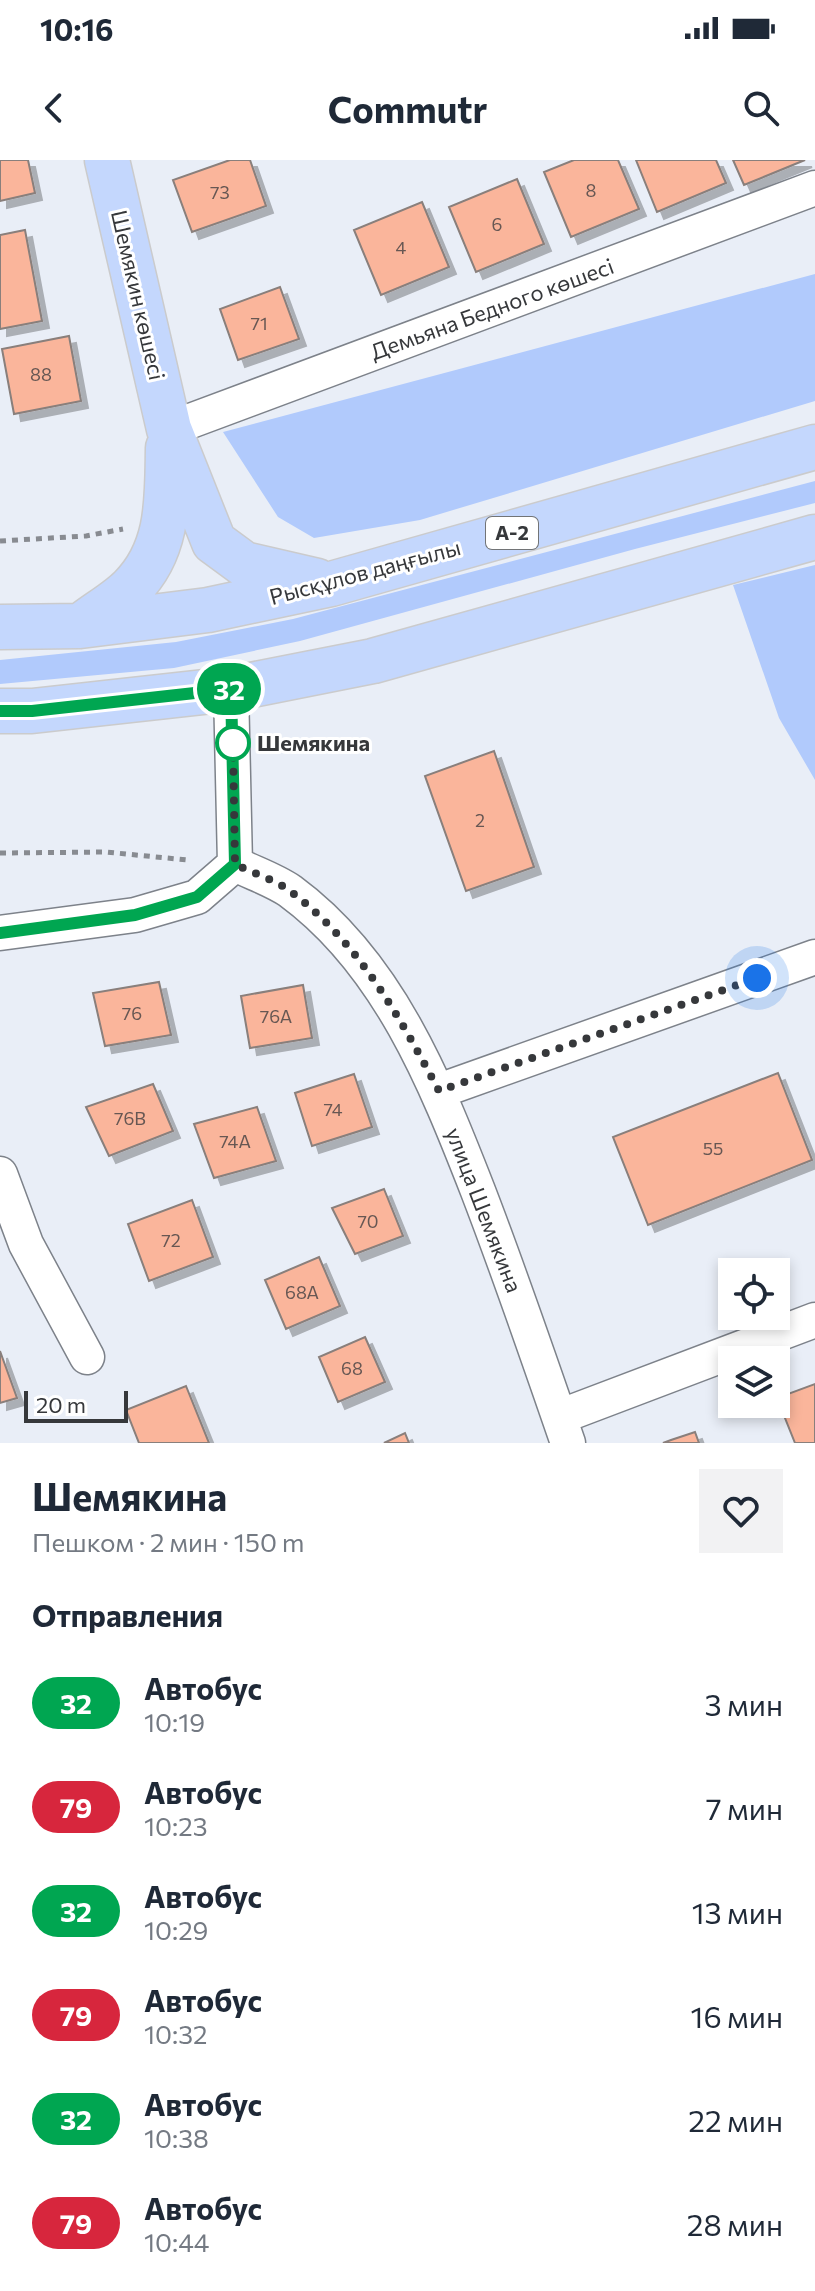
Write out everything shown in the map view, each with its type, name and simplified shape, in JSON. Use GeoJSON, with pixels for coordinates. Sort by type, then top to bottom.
{"type":"FeatureCollection","features":[{"type":"Feature","properties":{"kind":"main road","name":"Шемякин көшесі"},"geometry":{"type":"LineString","coordinates":[[107,160],[169,429],[214,542],[244,564],[331,584]]}},
{"type":"Feature","properties":{"kind":"main road","name":"Шемякин көшесі"},"geometry":{"type":"LineString","coordinates":[[80,626],[132,587],[152,558],[166,521],[169,429]]}},
{"type":"Feature","properties":{"kind":"main road","name":"Рысқұлов даңғылы"},"geometry":{"type":"LineString","coordinates":[[0,627],[80,626],[208,610],[331,584],[815,447]]}},
{"type":"Feature","properties":{"kind":"main road"},"geometry":{"type":"LineString","coordinates":[[0,711],[32,711],[231,689],[373,661],[815,537]]}},
{"type":"Feature","properties":{"kind":"street","name":"Демьяна Бедного көшесі"},"geometry":{"type":"LineString","coordinates":[[169,429],[815,188]]}},
{"type":"Feature","properties":{"kind":"street"},"geometry":{"type":"LineString","coordinates":[[0,933],[135,915],[197,897],[235,864],[231,689]]}},
{"type":"Feature","properties":{"kind":"street","name":"улица Шемякина"},"geometry":{"type":"LineString","coordinates":[[235,864],[288,890],[345,941],[392,1005],[439,1091],[498,1243],[564,1430]]}},
{"type":"Feature","properties":{"kind":"street"},"geometry":{"type":"LineString","coordinates":[[439,1091],[815,957]]}},
{"type":"Feature","properties":{"kind":"street"},"geometry":{"type":"LineString","coordinates":[[0,1174],[26,1244],[87,1357]]}},
{"type":"Feature","properties":{"kind":"street"},"geometry":{"type":"LineString","coordinates":[[564,1430],[815,1320]]}},
{"type":"Feature","properties":{"kind":"path"},"geometry":{"type":"LineString","coordinates":[[0,541],[86,536],[126,528]]}},
{"type":"Feature","properties":{"kind":"path"},"geometry":{"type":"LineString","coordinates":[[0,853],[106,852],[235,864]]}},
{"type":"Feature","properties":{"kind":"shaded area"},"geometry":{"type":"Polygon","coordinates":[[[815,274],[815,401],[420,520],[314,538],[278,517],[223,432],[815,274]]]}},
{"type":"Feature","properties":{"kind":"shaded area"},"geometry":{"type":"Polygon","coordinates":[[[815,481],[815,503],[300,641],[174,668],[0,684],[0,660],[176,642],[293,619],[815,481]]]}},
{"type":"Feature","properties":{"kind":"shaded area"},"geometry":{"type":"Polygon","coordinates":[[[815,565],[815,780],[779,718],[733,585],[815,565]]]}},
{"type":"Feature","properties":{"kind":"building"},"geometry":{"type":"Polygon","coordinates":[[[0,160],[28,160],[35,193],[0,201],[0,160]]]}},
{"type":"Feature","properties":{"kind":"building"},"geometry":{"type":"Polygon","coordinates":[[[230,160],[250,160],[266,206],[192,232],[173,180],[230,160]]]}},
{"type":"Feature","properties":{"kind":"building"},"geometry":{"type":"Polygon","coordinates":[[[574,160],[618,160],[639,209],[571,237],[544,172],[574,160]]]}},
{"type":"Feature","properties":{"kind":"building"},"geometry":{"type":"Polygon","coordinates":[[[636,160],[716,160],[726,183],[657,212],[636,160]]]}},
{"type":"Feature","properties":{"kind":"building"},"geometry":{"type":"Polygon","coordinates":[[[733,160],[805,160],[744,185],[733,160]]]}},
{"type":"Feature","properties":{"kind":"building"},"geometry":{"type":"Polygon","coordinates":[[[517,179],[544,244],[476,272],[449,207],[517,179]]]}},
{"type":"Feature","properties":{"kind":"building"},"geometry":{"type":"Polygon","coordinates":[[[422,202],[449,267],[381,295],[354,230],[422,202]]]}},
{"type":"Feature","properties":{"kind":"building"},"geometry":{"type":"Polygon","coordinates":[[[25,230],[42,321],[0,329],[0,235],[25,230]]]}},
{"type":"Feature","properties":{"kind":"building"},"geometry":{"type":"Polygon","coordinates":[[[280,287],[299,339],[238,360],[220,309],[280,287]]]}},
{"type":"Feature","properties":{"kind":"building"},"geometry":{"type":"Polygon","coordinates":[[[69,336],[81,401],[14,414],[2,349],[69,336]]]}},
{"type":"Feature","properties":{"kind":"building"},"geometry":{"type":"Polygon","coordinates":[[[494,751],[534,867],[466,891],[425,776],[494,751]]]}},
{"type":"Feature","properties":{"kind":"building"},"geometry":{"type":"Polygon","coordinates":[[[159,982],[171,1035],[105,1046],[93,993],[159,982]]]}},
{"type":"Feature","properties":{"kind":"building"},"geometry":{"type":"Polygon","coordinates":[[[303,985],[312,1038],[250,1048],[241,996],[303,985]]]}},
{"type":"Feature","properties":{"kind":"building"},"geometry":{"type":"Polygon","coordinates":[[[778,1073],[812,1160],[648,1225],[613,1137],[778,1073]]]}},
{"type":"Feature","properties":{"kind":"building"},"geometry":{"type":"Polygon","coordinates":[[[354,1074],[372,1127],[312,1146],[295,1093],[354,1074]]]}},
{"type":"Feature","properties":{"kind":"building"},"geometry":{"type":"Polygon","coordinates":[[[153,1084],[173,1131],[109,1156],[86,1107],[153,1084]]]}},
{"type":"Feature","properties":{"kind":"building"},"geometry":{"type":"Polygon","coordinates":[[[257,1107],[276,1161],[214,1178],[194,1124],[257,1107]]]}},
{"type":"Feature","properties":{"kind":"building"},"geometry":{"type":"Polygon","coordinates":[[[384,1189],[403,1236],[355,1254],[332,1208],[384,1189]]]}},
{"type":"Feature","properties":{"kind":"building"},"geometry":{"type":"Polygon","coordinates":[[[192,1200],[213,1257],[149,1281],[128,1224],[192,1200]]]}},
{"type":"Feature","properties":{"kind":"building"},"geometry":{"type":"Polygon","coordinates":[[[319,1257],[340,1306],[286,1329],[265,1280],[319,1257]]]}},
{"type":"Feature","properties":{"kind":"building"},"geometry":{"type":"Polygon","coordinates":[[[365,1337],[385,1382],[338,1402],[319,1357],[365,1337]]]}},
{"type":"Feature","properties":{"kind":"building"},"geometry":{"type":"Polygon","coordinates":[[[0,1351],[17,1398],[0,1403],[0,1351]]]}},
{"type":"Feature","properties":{"kind":"building"},"geometry":{"type":"Polygon","coordinates":[[[815,1384],[815,1443],[795,1443],[785,1418],[790,1418],[790,1393],[815,1384]]]}},
{"type":"Feature","properties":{"kind":"building"},"geometry":{"type":"Polygon","coordinates":[[[186,1386],[209,1443],[139,1443],[126,1410],[186,1386]]]}},
{"type":"Feature","properties":{"kind":"building"},"geometry":{"type":"Polygon","coordinates":[[[695,1432],[699,1443],[663,1443],[671,1440],[695,1432]]]}},
{"type":"Feature","properties":{"kind":"building"},"geometry":{"type":"Polygon","coordinates":[[[405,1433],[409,1443],[384,1443],[405,1433]]]}},
{"type":"Feature","properties":{"kind":"bus line","name":"32"},"geometry":{"type":"LineString","coordinates":[[0,711],[32,711],[231,689],[235,864],[197,897],[135,915],[0,933]]}},
{"type":"Feature","properties":{"kind":"place","name":"Шемякина"},"geometry":{"type":"Point","coordinates":[233,743]}},
{"type":"Feature","properties":{"kind":"route"},"geometry":{"type":"LineString","coordinates":[[233,743],[235,864],[288,890],[345,941],[392,1005],[439,1091],[757,978]]}}]}
